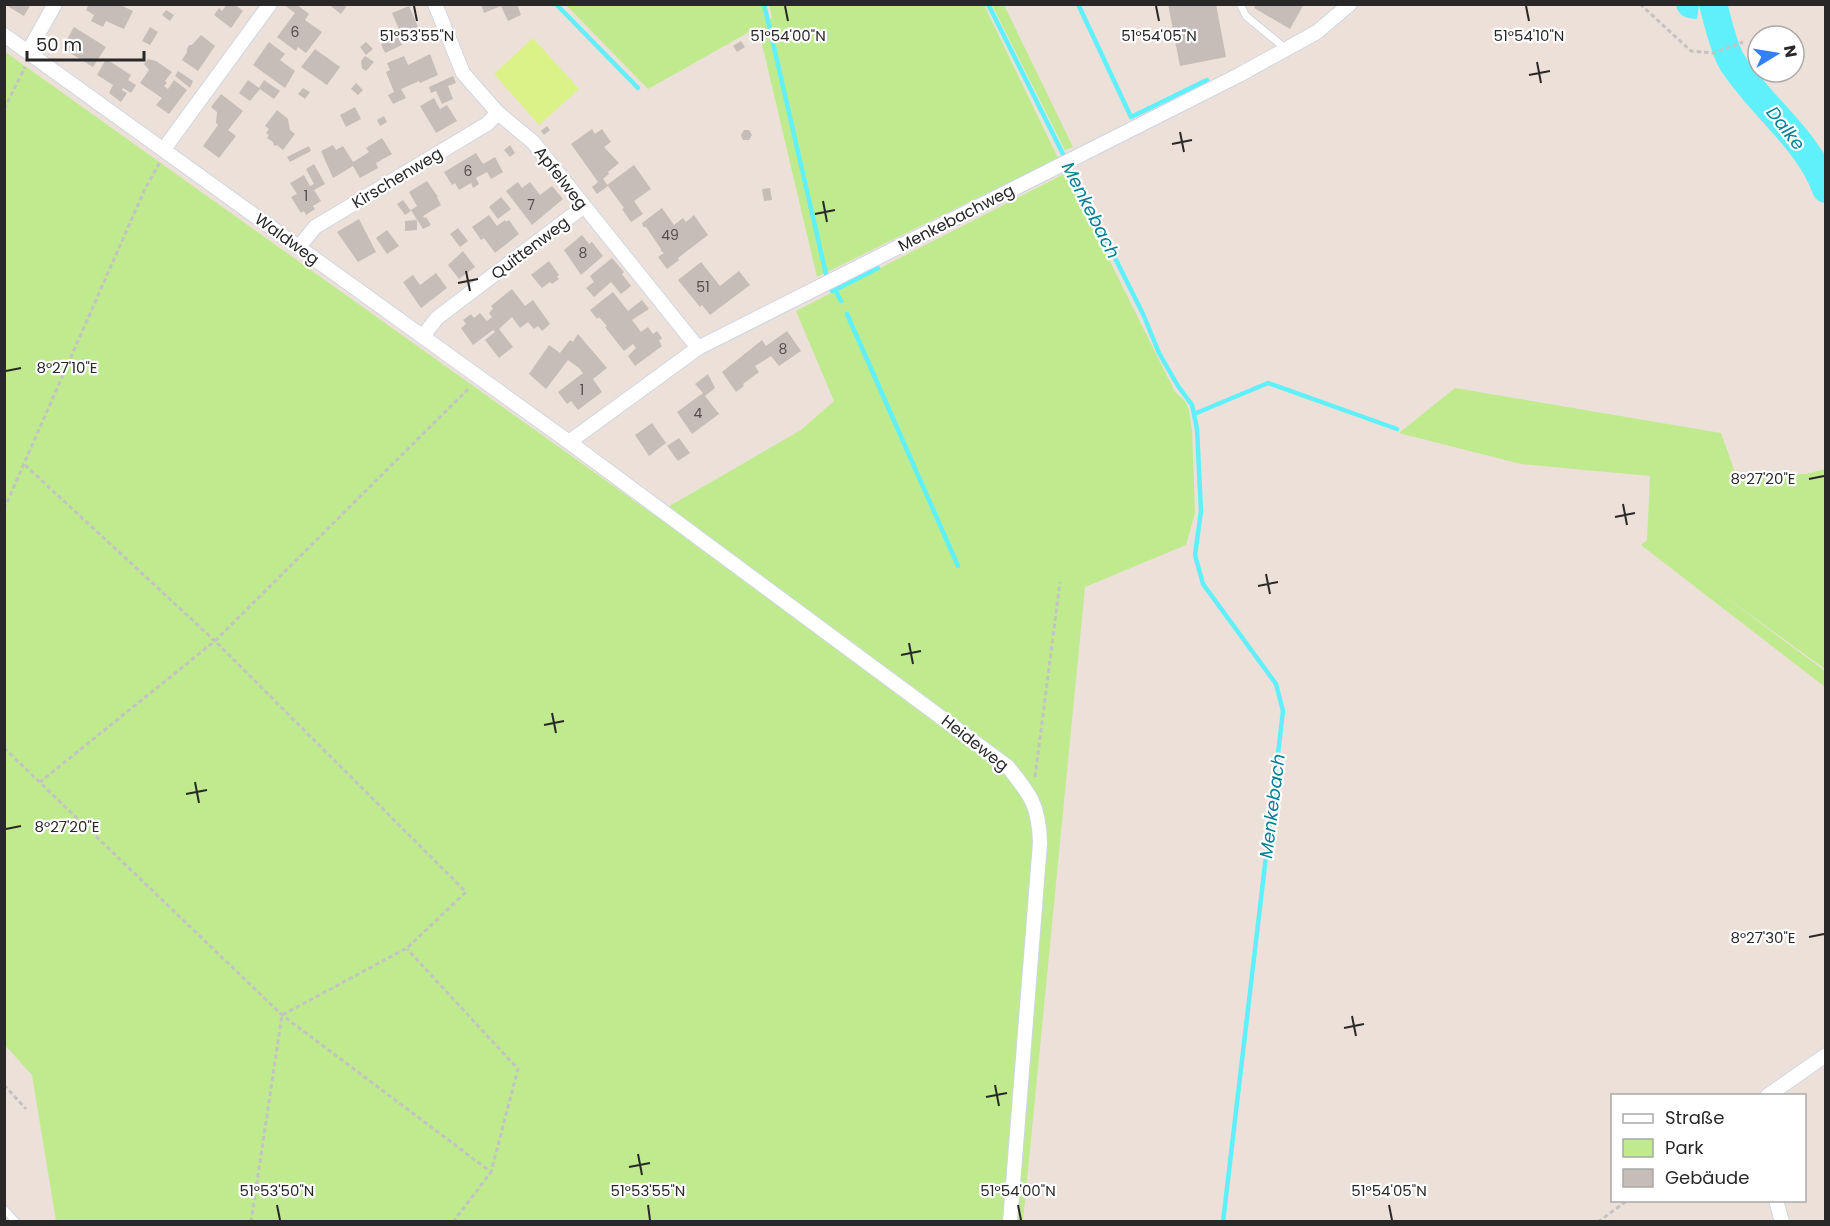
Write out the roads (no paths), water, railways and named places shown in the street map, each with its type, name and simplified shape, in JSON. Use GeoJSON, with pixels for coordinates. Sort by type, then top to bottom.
{"type":"FeatureCollection","features":[{"type":"Feature","properties":{"kind":"street"},"geometry":{"type":"LineString","coordinates":[[29,53],[55,4]]}},
{"type":"Feature","properties":{"kind":"street"},"geometry":{"type":"LineString","coordinates":[[164,149],[270,4]]}},
{"type":"Feature","properties":{"kind":"street","name":"Apfelweg"},"geometry":{"type":"LineString","coordinates":[[435,4],[463,73],[498,112],[533,142],[698,348]]}},
{"type":"Feature","properties":{"kind":"street","name":"Menkebachweg"},"geometry":{"type":"LineString","coordinates":[[569,442],[698,348],[1080,157],[1286,49],[1317,32],[1350,4]]}},
{"type":"Feature","properties":{"kind":"street","name":"Waldweg"},"geometry":{"type":"LineString","coordinates":[[4,36],[569,442]]}},
{"type":"Feature","properties":{"kind":"street","name":"Kirschenweg"},"geometry":{"type":"LineString","coordinates":[[299,247],[315,227],[487,124],[498,112]]}},
{"type":"Feature","properties":{"kind":"street","name":"Quittenweg"},"geometry":{"type":"LineString","coordinates":[[423,336],[437,318],[584,207]]}},
{"type":"Feature","properties":{"kind":"street","name":"Heideweg"},"geometry":{"type":"LineString","coordinates":[[569,442],[1008,767],[1028,790],[1039,819],[1040,843],[1010,1221]]}},
{"type":"Feature","properties":{"kind":"street"},"geometry":{"type":"LineString","coordinates":[[1768,1094],[1826,1054]]}},
{"type":"Feature","properties":{"kind":"street"},"geometry":{"type":"LineString","coordinates":[[1777,1202],[1782,1221]]}},
{"type":"Feature","properties":{"kind":"lane"},"geometry":{"type":"LineString","coordinates":[[1240,4],[1246,16],[1286,49]]}},
{"type":"Feature","properties":{"kind":"lane"},"geometry":{"type":"LineString","coordinates":[[4,1209],[16,1221]]}},
{"type":"Feature","properties":{"kind":"water"},"geometry":{"type":"Polygon","coordinates":[[[1676,5],[1699,5],[1697,19],[1684,16],[1676,5]]]}},
{"type":"Feature","properties":{"kind":"water"},"geometry":{"type":"Polygon","coordinates":[[[1708,5],[1718,5],[1726,30],[1746,68],[1746,84],[1757,84],[1767,98],[1759,105],[1723,55],[1708,5]]]}},
{"type":"Feature","properties":{"kind":"waterway"},"geometry":{"type":"LineString","coordinates":[[556,4],[638,88]]}},
{"type":"Feature","properties":{"kind":"waterway"},"geometry":{"type":"LineString","coordinates":[[764,4],[826,274]]}},
{"type":"Feature","properties":{"kind":"waterway","name":"Menkebach"},"geometry":{"type":"LineString","coordinates":[[988,4],[1143,314],[1159,353],[1192,405],[1197,429],[1201,511],[1195,555],[1203,584],[1276,684],[1283,711],[1223,1222]]}},
{"type":"Feature","properties":{"kind":"waterway"},"geometry":{"type":"LineString","coordinates":[[1078,4],[1131,117],[1207,80]]}},
{"type":"Feature","properties":{"kind":"waterway","name":"Dalke"},"geometry":{"type":"LineString","coordinates":[[1713,4],[1723,41],[1732,62],[1808,154],[1826,189]]}},
{"type":"Feature","properties":{"kind":"waterway"},"geometry":{"type":"LineString","coordinates":[[835,290],[878,268]]}},
{"type":"Feature","properties":{"kind":"waterway"},"geometry":{"type":"LineString","coordinates":[[832,291],[835,290],[841,301]]}},
{"type":"Feature","properties":{"kind":"waterway"},"geometry":{"type":"LineString","coordinates":[[847,314],[958,566]]}},
{"type":"Feature","properties":{"kind":"waterway","name":"Menkebach"},"geometry":{"type":"LineString","coordinates":[[1194,414],[1268,383],[1397,429]]}}]}
